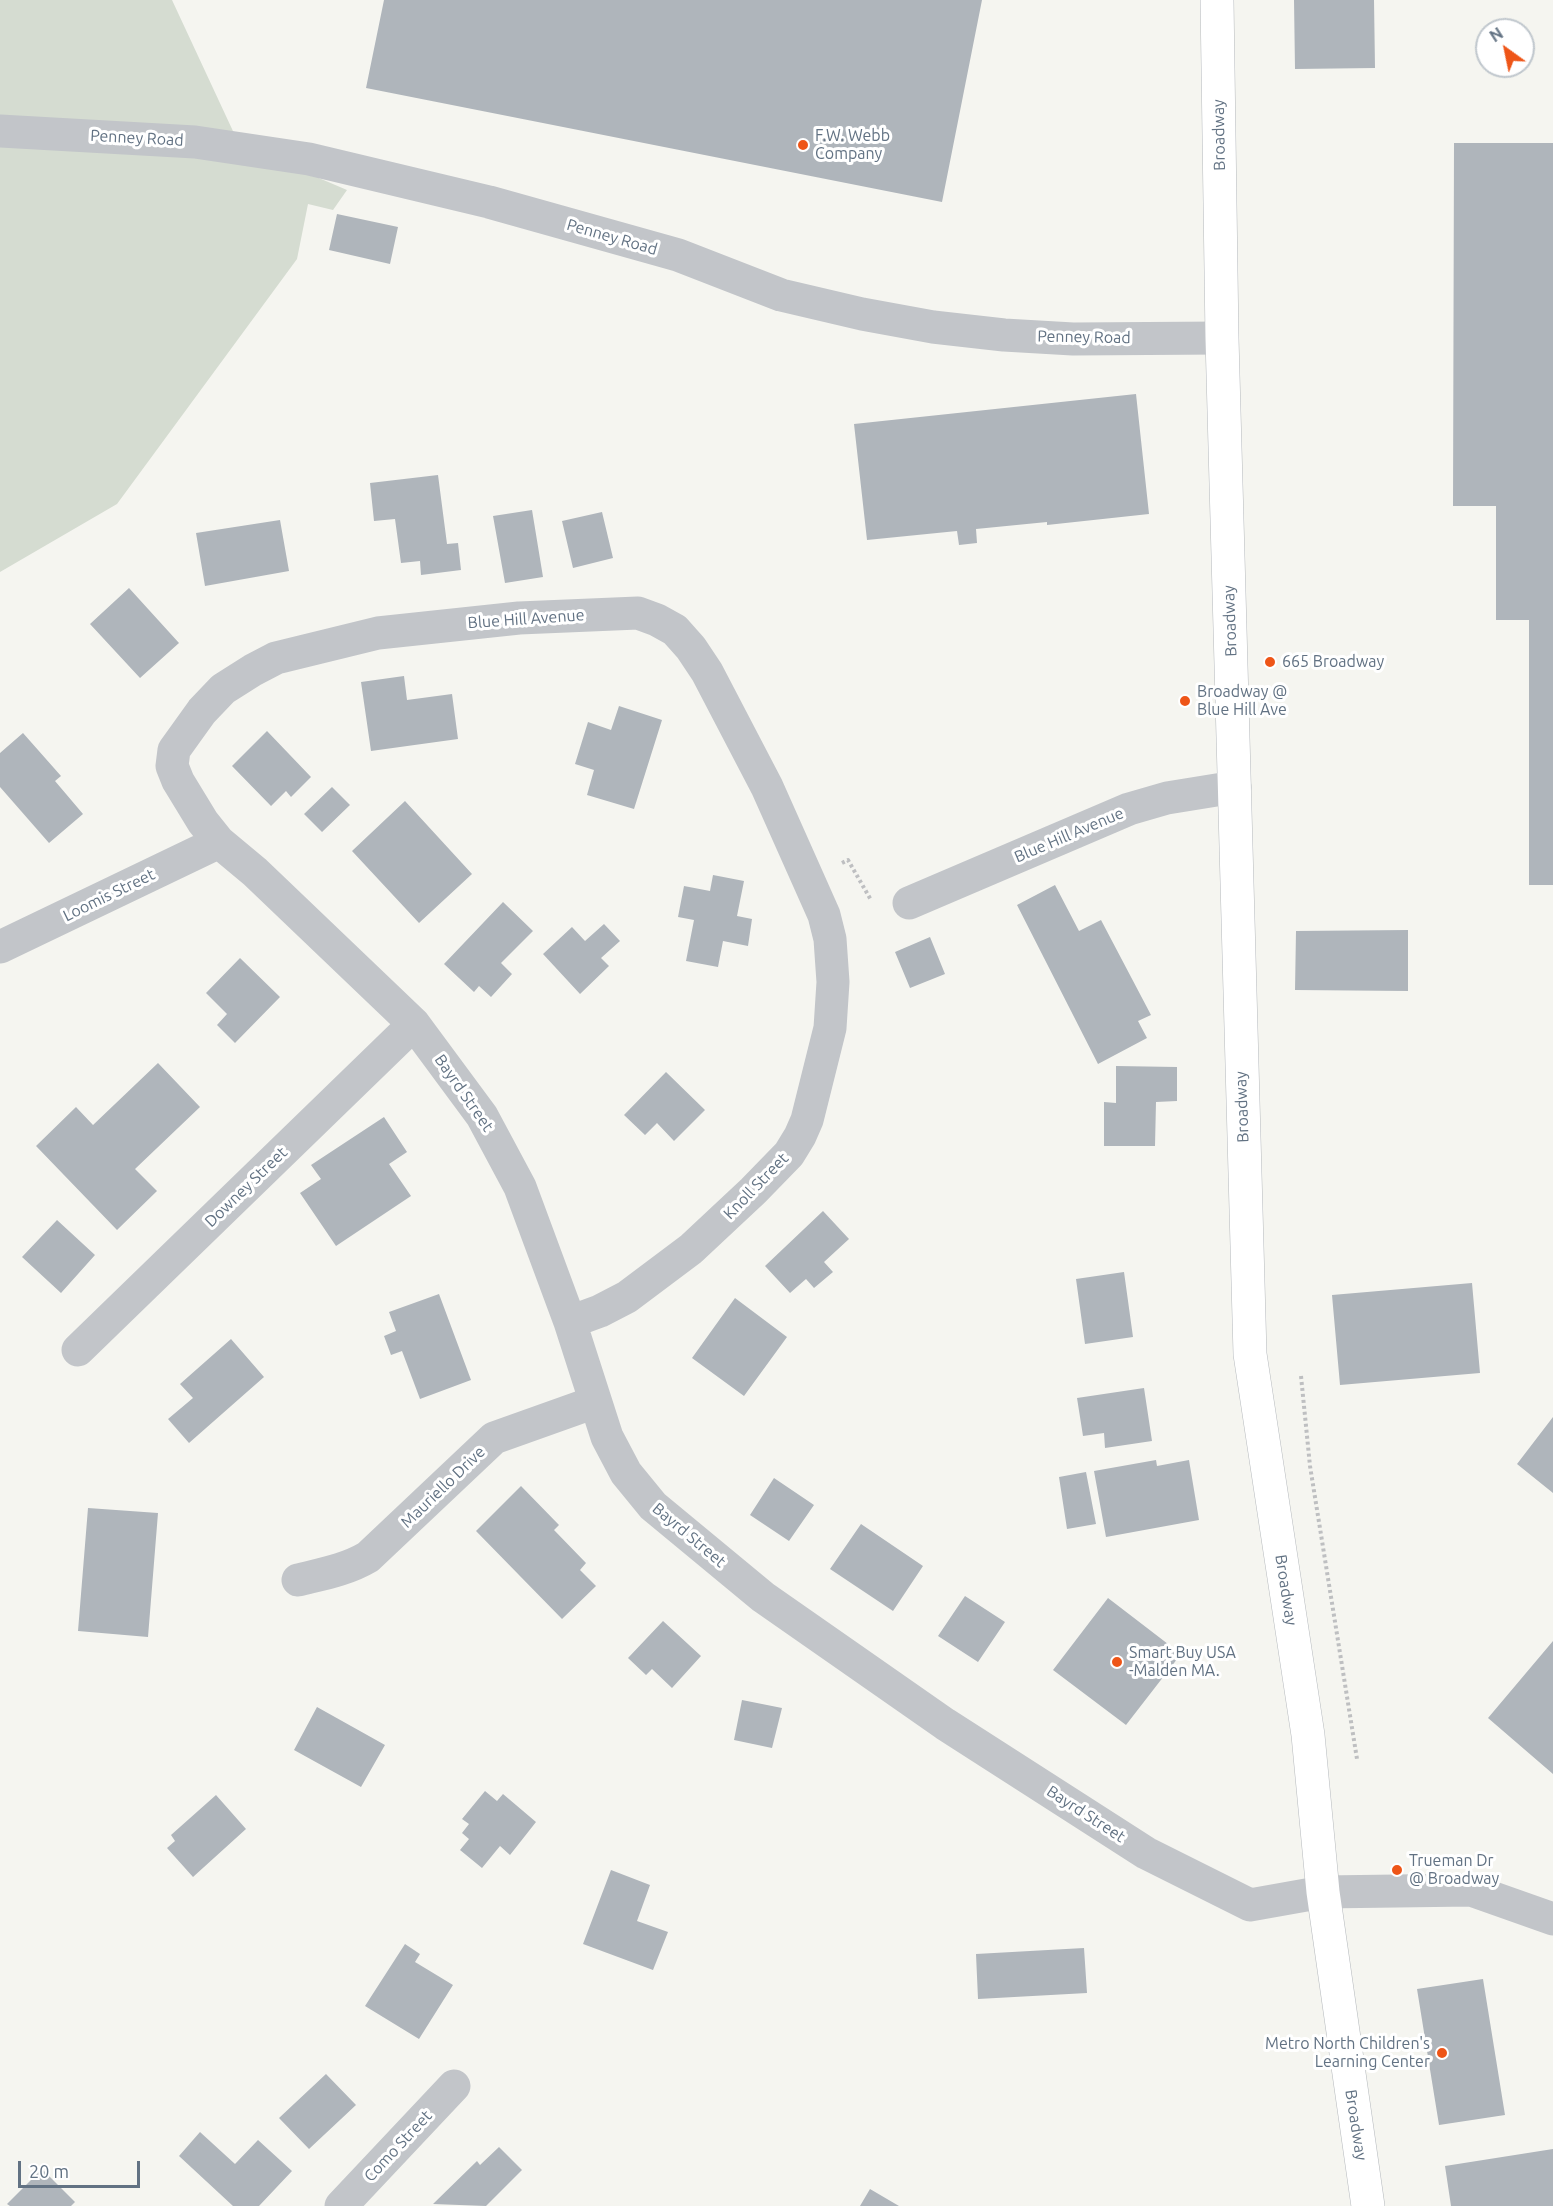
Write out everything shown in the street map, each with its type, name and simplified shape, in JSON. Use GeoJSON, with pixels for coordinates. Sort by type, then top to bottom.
{"type":"FeatureCollection","features":[{"type":"Feature","properties":{"kind":"main road","name":"Broadway"},"geometry":{"type":"LineString","coordinates":[[1217,0],[1222,338],[1250,1354],[1308,1735],[1323,1892],[1368,2206]]}},
{"type":"Feature","properties":{"kind":"street","name":"Penney Road"},"geometry":{"type":"LineString","coordinates":[[0,131],[195,142],[309,159],[489,202],[678,255],[781,295],[862,314],[933,327],[1004,335],[1073,339],[1222,338]]}},
{"type":"Feature","properties":{"kind":"street","name":"Blue Hill Avenue"},"geometry":{"type":"LineString","coordinates":[[219,842],[203,822],[178,781],[172,766],[174,750],[202,711],[223,689],[253,670],[276,658],[378,633],[519,618],[638,613],[675,630],[691,648],[707,672],[766,787],[824,915],[830,939]]}},
{"type":"Feature","properties":{"kind":"street","name":"Blue Hill Avenue"},"geometry":{"type":"LineString","coordinates":[[909,903],[1129,809],[1167,798],[1235,787]]}},
{"type":"Feature","properties":{"kind":"street","name":"Bayrd Street"},"geometry":{"type":"LineString","coordinates":[[219,842],[255,872],[414,1024],[482,1116],[520,1187],[570,1322],[594,1402],[607,1437],[626,1473],[653,1506],[763,1597],[945,1724],[1146,1853],[1250,1905],[1323,1892],[1471,1890],[1553,1919]]}},
{"type":"Feature","properties":{"kind":"street","name":"Loomis Street"},"geometry":{"type":"LineString","coordinates":[[0,947],[219,842]]}},
{"type":"Feature","properties":{"kind":"street","name":"Knoll Street"},"geometry":{"type":"LineString","coordinates":[[570,1322],[600,1311],[627,1297],[660,1275],[691,1250],[789,1154],[807,1119],[830,1028],[833,982],[830,939]]}},
{"type":"Feature","properties":{"kind":"street","name":"Downey Street"},"geometry":{"type":"LineString","coordinates":[[78,1350],[414,1024]]}},
{"type":"Feature","properties":{"kind":"street","name":"Mauriello Drive"},"geometry":{"type":"LineString","coordinates":[[298,1580],[355,1565],[368,1557],[494,1438],[594,1402]]}},
{"type":"Feature","properties":{"kind":"street","name":"Como Street"},"geometry":{"type":"LineString","coordinates":[[341,2206],[454,2086]]}},
{"type":"Feature","properties":{"kind":"path"},"geometry":{"type":"LineString","coordinates":[[808,879],[848,860],[881,917],[909,903]]}},
{"type":"Feature","properties":{"kind":"path"},"geometry":{"type":"LineString","coordinates":[[1301,1376],[1310,1466],[1357,1759]]}},
{"type":"Feature","properties":{"kind":"shaded area"},"geometry":{"type":"Polygon","coordinates":[[[0,0],[172,0],[239,144],[347,190],[333,210],[308,204],[297,259],[117,504],[0,572],[0,0]]]}},
{"type":"Feature","properties":{"kind":"building","name":"F.W. Webb Company"},"geometry":{"type":"Polygon","coordinates":[[[384,0],[982,0],[942,202],[366,88],[384,0]]]}},
{"type":"Feature","properties":{"kind":"building"},"geometry":{"type":"Polygon","coordinates":[[[1294,0],[1374,0],[1375,68],[1295,69],[1294,0]]]}},
{"type":"Feature","properties":{"kind":"building"},"geometry":{"type":"Polygon","coordinates":[[[1454,143],[1553,143],[1553,885],[1529,885],[1529,620],[1496,620],[1496,506],[1453,506],[1454,143]]]}},
{"type":"Feature","properties":{"kind":"building"},"geometry":{"type":"Polygon","coordinates":[[[337,214],[398,227],[390,264],[329,250],[337,214]]]}},
{"type":"Feature","properties":{"kind":"building"},"geometry":{"type":"Polygon","coordinates":[[[1136,394],[1149,514],[1047,525],[1047,522],[976,529],[977,543],[959,545],[957,531],[867,540],[854,424],[1136,394]]]}},
{"type":"Feature","properties":{"kind":"building"},"geometry":{"type":"Polygon","coordinates":[[[438,475],[447,544],[458,543],[461,570],[421,575],[420,561],[401,563],[395,519],[374,521],[370,483],[438,475]]]}},
{"type":"Feature","properties":{"kind":"building"},"geometry":{"type":"Polygon","coordinates":[[[532,510],[543,577],[505,583],[493,516],[532,510]]]}},
{"type":"Feature","properties":{"kind":"building"},"geometry":{"type":"Polygon","coordinates":[[[602,512],[613,558],[573,568],[562,521],[602,512]]]}},
{"type":"Feature","properties":{"kind":"building"},"geometry":{"type":"Polygon","coordinates":[[[280,520],[289,571],[205,586],[196,533],[280,520]]]}},
{"type":"Feature","properties":{"kind":"building"},"geometry":{"type":"Polygon","coordinates":[[[129,588],[179,643],[140,678],[90,624],[129,588]]]}},
{"type":"Feature","properties":{"kind":"building"},"geometry":{"type":"Polygon","coordinates":[[[404,676],[407,700],[452,694],[458,739],[371,751],[361,682],[404,676]]]}},
{"type":"Feature","properties":{"kind":"building"},"geometry":{"type":"Polygon","coordinates":[[[619,706],[662,720],[634,809],[587,795],[594,770],[575,764],[588,722],[611,730],[619,706]]]}},
{"type":"Feature","properties":{"kind":"building"},"geometry":{"type":"Polygon","coordinates":[[[267,731],[311,777],[291,797],[286,791],[271,806],[232,766],[267,731]]]}},
{"type":"Feature","properties":{"kind":"building"},"geometry":{"type":"Polygon","coordinates":[[[23,733],[61,776],[55,781],[83,814],[49,843],[0,787],[0,753],[23,733]]]}},
{"type":"Feature","properties":{"kind":"building"},"geometry":{"type":"Polygon","coordinates":[[[332,787],[350,805],[322,832],[304,814],[332,787]]]}},
{"type":"Feature","properties":{"kind":"building"},"geometry":{"type":"Polygon","coordinates":[[[405,801],[472,874],[419,923],[352,851],[405,801]]]}},
{"type":"Feature","properties":{"kind":"building"},"geometry":{"type":"Polygon","coordinates":[[[713,875],[744,881],[737,916],[752,919],[748,946],[723,941],[718,967],[686,961],[694,920],[678,917],[684,886],[710,891],[713,875]]]}},
{"type":"Feature","properties":{"kind":"building"},"geometry":{"type":"Polygon","coordinates":[[[1055,885],[1079,931],[1101,920],[1151,1015],[1138,1021],[1147,1038],[1098,1064],[1017,905],[1055,885]]]}},
{"type":"Feature","properties":{"kind":"building"},"geometry":{"type":"Polygon","coordinates":[[[503,902],[533,931],[501,963],[512,974],[491,997],[479,986],[474,992],[444,964],[503,902]]]}},
{"type":"Feature","properties":{"kind":"building"},"geometry":{"type":"Polygon","coordinates":[[[604,924],[620,941],[601,958],[609,966],[580,994],[543,954],[572,927],[585,941],[604,924]]]}},
{"type":"Feature","properties":{"kind":"building"},"geometry":{"type":"Polygon","coordinates":[[[1408,930],[1408,991],[1295,990],[1296,931],[1408,930]]]}},
{"type":"Feature","properties":{"kind":"building"},"geometry":{"type":"Polygon","coordinates":[[[930,937],[945,974],[910,988],[895,952],[930,937]]]}},
{"type":"Feature","properties":{"kind":"building"},"geometry":{"type":"Polygon","coordinates":[[[240,958],[280,997],[235,1043],[217,1025],[227,1014],[206,993],[240,958]]]}},
{"type":"Feature","properties":{"kind":"building"},"geometry":{"type":"Polygon","coordinates":[[[158,1063],[200,1107],[135,1169],[157,1191],[117,1230],[36,1146],[76,1107],[93,1125],[158,1063]]]}},
{"type":"Feature","properties":{"kind":"building"},"geometry":{"type":"Polygon","coordinates":[[[1116,1066],[1177,1067],[1177,1101],[1156,1102],[1155,1146],[1104,1146],[1104,1102],[1116,1103],[1116,1066]]]}},
{"type":"Feature","properties":{"kind":"building"},"geometry":{"type":"Polygon","coordinates":[[[666,1072],[705,1110],[674,1141],[657,1123],[645,1135],[624,1115],[666,1072]]]}},
{"type":"Feature","properties":{"kind":"building"},"geometry":{"type":"Polygon","coordinates":[[[384,1117],[407,1152],[389,1164],[411,1196],[336,1246],[300,1193],[321,1179],[311,1165],[384,1117]]]}},
{"type":"Feature","properties":{"kind":"building"},"geometry":{"type":"Polygon","coordinates":[[[823,1211],[849,1239],[824,1262],[833,1272],[814,1288],[806,1279],[790,1293],[765,1266],[823,1211]]]}},
{"type":"Feature","properties":{"kind":"building"},"geometry":{"type":"Polygon","coordinates":[[[57,1220],[95,1255],[61,1293],[22,1257],[57,1220]]]}},
{"type":"Feature","properties":{"kind":"building"},"geometry":{"type":"Polygon","coordinates":[[[1124,1272],[1133,1337],[1085,1344],[1076,1279],[1124,1272]]]}},
{"type":"Feature","properties":{"kind":"building"},"geometry":{"type":"Polygon","coordinates":[[[1472,1283],[1480,1373],[1340,1385],[1332,1295],[1472,1283]]]}},
{"type":"Feature","properties":{"kind":"building"},"geometry":{"type":"Polygon","coordinates":[[[439,1294],[471,1380],[420,1399],[402,1351],[391,1355],[384,1336],[396,1331],[389,1312],[439,1294]]]}},
{"type":"Feature","properties":{"kind":"building"},"geometry":{"type":"Polygon","coordinates":[[[735,1298],[787,1337],[744,1396],[692,1358],[735,1298]]]}},
{"type":"Feature","properties":{"kind":"building"},"geometry":{"type":"Polygon","coordinates":[[[231,1339],[264,1377],[189,1443],[168,1419],[193,1398],[180,1384],[231,1339]]]}},
{"type":"Feature","properties":{"kind":"building"},"geometry":{"type":"Polygon","coordinates":[[[1144,1388],[1152,1441],[1105,1448],[1104,1433],[1083,1436],[1077,1398],[1144,1388]]]}},
{"type":"Feature","properties":{"kind":"building"},"geometry":{"type":"Polygon","coordinates":[[[1553,1417],[1553,1493],[1517,1464],[1553,1417]]]}},
{"type":"Feature","properties":{"kind":"building"},"geometry":{"type":"Polygon","coordinates":[[[1156,1460],[1157,1466],[1189,1460],[1199,1520],[1106,1537],[1094,1471],[1156,1460]]]}},
{"type":"Feature","properties":{"kind":"building"},"geometry":{"type":"Polygon","coordinates":[[[1086,1472],[1096,1524],[1067,1529],[1059,1477],[1086,1472]]]}},
{"type":"Feature","properties":{"kind":"building"},"geometry":{"type":"Polygon","coordinates":[[[774,1478],[814,1505],[789,1541],[750,1515],[774,1478]]]}},
{"type":"Feature","properties":{"kind":"building"},"geometry":{"type":"Polygon","coordinates":[[[521,1486],[559,1525],[554,1530],[586,1563],[580,1570],[596,1586],[562,1619],[476,1531],[521,1486]]]}},
{"type":"Feature","properties":{"kind":"building"},"geometry":{"type":"Polygon","coordinates":[[[88,1508],[158,1513],[148,1637],[78,1631],[88,1508]]]}},
{"type":"Feature","properties":{"kind":"building"},"geometry":{"type":"Polygon","coordinates":[[[861,1524],[923,1566],[893,1611],[830,1569],[861,1524]]]}},
{"type":"Feature","properties":{"kind":"building"},"geometry":{"type":"Polygon","coordinates":[[[965,1596],[1005,1622],[978,1662],[938,1636],[965,1596]]]}},
{"type":"Feature","properties":{"kind":"building","name":"Smart Buy USA -Malden MA."},"geometry":{"type":"Polygon","coordinates":[[[1108,1598],[1181,1654],[1126,1725],[1053,1670],[1108,1598]]]}},
{"type":"Feature","properties":{"kind":"building"},"geometry":{"type":"Polygon","coordinates":[[[663,1621],[701,1656],[672,1688],[652,1669],[646,1675],[628,1658],[663,1621]]]}},
{"type":"Feature","properties":{"kind":"building"},"geometry":{"type":"Polygon","coordinates":[[[1553,1641],[1553,1774],[1488,1718],[1553,1641]]]}},
{"type":"Feature","properties":{"kind":"building"},"geometry":{"type":"Polygon","coordinates":[[[742,1700],[782,1708],[772,1748],[734,1740],[742,1700]]]}},
{"type":"Feature","properties":{"kind":"building"},"geometry":{"type":"Polygon","coordinates":[[[317,1707],[385,1745],[361,1787],[294,1750],[317,1707]]]}},
{"type":"Feature","properties":{"kind":"building"},"geometry":{"type":"Polygon","coordinates":[[[485,1791],[497,1801],[503,1794],[536,1822],[510,1855],[500,1846],[482,1868],[460,1850],[469,1839],[462,1833],[469,1824],[462,1819],[485,1791]]]}},
{"type":"Feature","properties":{"kind":"building"},"geometry":{"type":"Polygon","coordinates":[[[216,1795],[246,1829],[193,1877],[167,1848],[175,1841],[171,1835],[216,1795]]]}},
{"type":"Feature","properties":{"kind":"building"},"geometry":{"type":"Polygon","coordinates":[[[611,1870],[650,1885],[637,1921],[668,1932],[653,1970],[583,1944],[611,1870]]]}},
{"type":"Feature","properties":{"kind":"building"},"geometry":{"type":"Polygon","coordinates":[[[405,1944],[420,1954],[415,1962],[453,1985],[419,2039],[365,2006],[405,1944]]]}},
{"type":"Feature","properties":{"kind":"building"},"geometry":{"type":"Polygon","coordinates":[[[1084,1948],[1087,1993],[978,1999],[976,1954],[1084,1948]]]}},
{"type":"Feature","properties":{"kind":"building"},"geometry":{"type":"Polygon","coordinates":[[[1483,1979],[1505,2115],[1439,2125],[1417,1989],[1483,1979]]]}},
{"type":"Feature","properties":{"kind":"building"},"geometry":{"type":"Polygon","coordinates":[[[326,2074],[356,2105],[309,2149],[279,2118],[326,2074]]]}},
{"type":"Feature","properties":{"kind":"building"},"geometry":{"type":"Polygon","coordinates":[[[200,2132],[235,2164],[258,2140],[292,2171],[259,2206],[233,2206],[179,2156],[200,2132]]]}},
{"type":"Feature","properties":{"kind":"building"},"geometry":{"type":"Polygon","coordinates":[[[499,2147],[522,2170],[486,2206],[433,2204],[477,2161],[480,2165],[499,2147]]]}},
{"type":"Feature","properties":{"kind":"building"},"geometry":{"type":"Polygon","coordinates":[[[1553,2149],[1553,2206],[1451,2206],[1445,2166],[1553,2149]]]}},
{"type":"Feature","properties":{"kind":"building"},"geometry":{"type":"Polygon","coordinates":[[[42,2169],[75,2202],[71,2206],[10,2206],[7,2204],[42,2169]]]}},
{"type":"Feature","properties":{"kind":"building"},"geometry":{"type":"Polygon","coordinates":[[[870,2189],[899,2206],[860,2206],[870,2189]]]}},
{"type":"Feature","properties":{"kind":"place","name":"F.W. Webb Company"},"geometry":{"type":"Point","coordinates":[803,145]}},
{"type":"Feature","properties":{"kind":"place","name":"665 Broadway"},"geometry":{"type":"Point","coordinates":[1270,662]}},
{"type":"Feature","properties":{"kind":"place","name":"Broadway @ Blue Hill Ave"},"geometry":{"type":"Point","coordinates":[1185,701]}},
{"type":"Feature","properties":{"kind":"place","name":"Smart Buy USA -Malden MA."},"geometry":{"type":"Point","coordinates":[1117,1662]}},
{"type":"Feature","properties":{"kind":"place","name":"Trueman Dr @ Broadway"},"geometry":{"type":"Point","coordinates":[1397,1870]}},
{"type":"Feature","properties":{"kind":"place","name":"Metro North Children's Learning Center"},"geometry":{"type":"Point","coordinates":[1442,2053]}}]}
